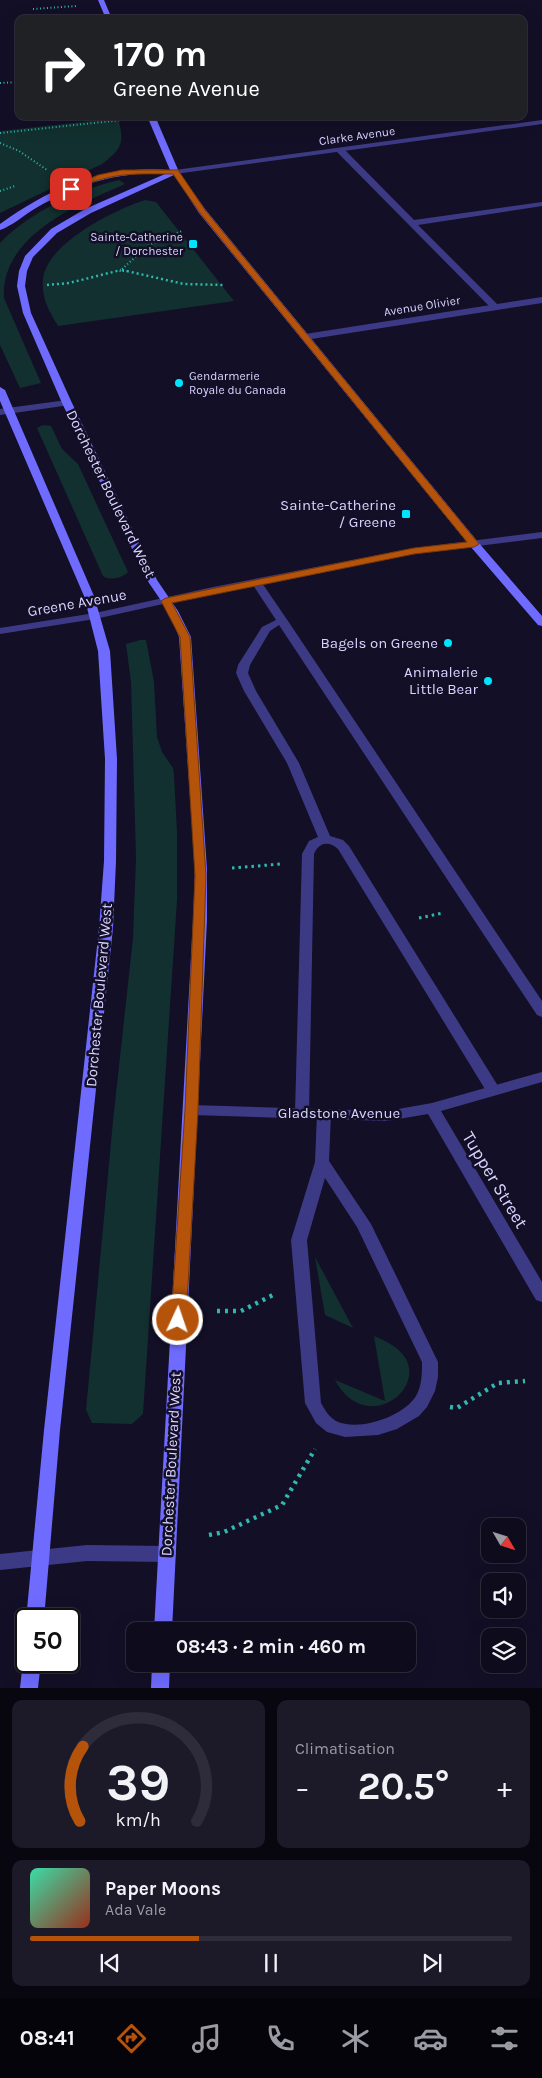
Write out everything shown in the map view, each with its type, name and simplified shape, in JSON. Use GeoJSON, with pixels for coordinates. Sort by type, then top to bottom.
{"type":"FeatureCollection","features":[{"type":"Feature","properties":{"kind":"main road"},"geometry":{"type":"LineString","coordinates":[[101,0],[107,15]]}},
{"type":"Feature","properties":{"kind":"main road"},"geometry":{"type":"LineString","coordinates":[[152,120],[175,172],[202,211],[474,544],[542,623]]}},
{"type":"Feature","properties":{"kind":"main road"},"geometry":{"type":"LineString","coordinates":[[0,228],[43,202],[100,177],[130,171],[175,172]]}},
{"type":"Feature","properties":{"kind":"main road","name":"Dorchester Boulevard West"},"geometry":{"type":"LineString","coordinates":[[163,1622],[192,1110],[200,860],[185,637],[166,601],[152,580],[67,403],[26,313],[21,286],[26,263],[34,249],[61,226],[175,172]]}},
{"type":"Feature","properties":{"kind":"main road","name":"Dorchester Boulevard West"},"geometry":{"type":"LineString","coordinates":[[0,390],[4,411],[82,578],[95,616],[106,662],[109,709],[110,883],[36,1608]]}},
{"type":"Feature","properties":{"kind":"main road"},"geometry":{"type":"LineString","coordinates":[[160,1688],[161,1672]]}},
{"type":"Feature","properties":{"kind":"main road"},"geometry":{"type":"LineString","coordinates":[[29,1688],[31,1673]]}},
{"type":"Feature","properties":{"kind":"street","name":"Clarke Avenue"},"geometry":{"type":"LineString","coordinates":[[175,172],[542,122]]}},
{"type":"Feature","properties":{"kind":"street"},"geometry":{"type":"LineString","coordinates":[[340,150],[495,307]]}},
{"type":"Feature","properties":{"kind":"street"},"geometry":{"type":"LineString","coordinates":[[412,223],[542,204]]}},
{"type":"Feature","properties":{"kind":"street","name":"Avenue Olivier"},"geometry":{"type":"LineString","coordinates":[[305,337],[542,300]]}},
{"type":"Feature","properties":{"kind":"street"},"geometry":{"type":"LineString","coordinates":[[4,411],[67,403]]}},
{"type":"Feature","properties":{"kind":"street","name":"Greene Avenue"},"geometry":{"type":"LineString","coordinates":[[0,630],[95,616],[414,551],[542,535]]}},
{"type":"Feature","properties":{"kind":"street"},"geometry":{"type":"LineString","coordinates":[[256,582],[542,1012]]}},
{"type":"Feature","properties":{"kind":"street"},"geometry":{"type":"LineString","coordinates":[[283,621],[274,623],[266,629],[244,665],[242,673],[250,691],[293,763],[325,839]]}},
{"type":"Feature","properties":{"kind":"street"},"geometry":{"type":"LineString","coordinates":[[302,1113],[308,854],[314,843],[325,839],[334,840],[343,846],[493,1090]]}},
{"type":"Feature","properties":{"kind":"street","name":"Gladstone Avenue"},"geometry":{"type":"LineString","coordinates":[[192,1110],[387,1116],[432,1108],[542,1077]]}},
{"type":"Feature","properties":{"kind":"street","name":"Tupper Street"},"geometry":{"type":"LineString","coordinates":[[432,1108],[542,1295]]}},
{"type":"Feature","properties":{"kind":"street"},"geometry":{"type":"LineString","coordinates":[[322,1162],[363,1224],[430,1362],[431,1377],[429,1388],[422,1402],[401,1420],[390,1426],[360,1430],[338,1429],[329,1425],[320,1416],[311,1393],[299,1240],[322,1162],[324,1114]]}},
{"type":"Feature","properties":{"kind":"street"},"geometry":{"type":"LineString","coordinates":[[0,1562],[87,1553],[167,1554]]}},
{"type":"Feature","properties":{"kind":"path"},"geometry":{"type":"LineString","coordinates":[[33,9],[78,6]]}},
{"type":"Feature","properties":{"kind":"path"},"geometry":{"type":"LineString","coordinates":[[0,83],[15,82]]}},
{"type":"Feature","properties":{"kind":"path"},"geometry":{"type":"LineString","coordinates":[[0,132],[122,120]]}},
{"type":"Feature","properties":{"kind":"path"},"geometry":{"type":"LineString","coordinates":[[0,143],[19,151],[50,171]]}},
{"type":"Feature","properties":{"kind":"path"},"geometry":{"type":"LineString","coordinates":[[43,285],[69,283],[121,270],[153,243],[182,231]]}},
{"type":"Feature","properties":{"kind":"path"},"geometry":{"type":"LineString","coordinates":[[121,270],[184,284],[226,285]]}},
{"type":"Feature","properties":{"kind":"path"},"geometry":{"type":"LineString","coordinates":[[232,868],[282,864]]}},
{"type":"Feature","properties":{"kind":"path"},"geometry":{"type":"LineString","coordinates":[[415,919],[448,912]]}},
{"type":"Feature","properties":{"kind":"path"},"geometry":{"type":"LineString","coordinates":[[217,1311],[241,1311],[302,1280]]}},
{"type":"Feature","properties":{"kind":"path"},"geometry":{"type":"LineString","coordinates":[[457,1408],[498,1383],[525,1381]]}},
{"type":"Feature","properties":{"kind":"path"},"geometry":{"type":"LineString","coordinates":[[209,1535],[224,1532],[282,1506],[329,1425]]}},
{"type":"Feature","properties":{"kind":"green space"},"geometry":{"type":"Polygon","coordinates":[[[100,120],[118,120],[121,140],[118,149],[102,164],[0,213],[0,131],[100,120]]]}},
{"type":"Feature","properties":{"kind":"green space"},"geometry":{"type":"Polygon","coordinates":[[[119,180],[125,184],[87,201],[46,225],[15,256],[6,276],[4,298],[41,383],[20,388],[0,345],[0,243],[25,221],[55,204],[103,184],[119,180]]]}},
{"type":"Feature","properties":{"kind":"green space"},"geometry":{"type":"Polygon","coordinates":[[[145,200],[156,202],[234,301],[58,326],[44,298],[43,279],[47,266],[56,253],[84,230],[100,220],[145,200]]]}},
{"type":"Feature","properties":{"kind":"green space"},"geometry":{"type":"Polygon","coordinates":[[[43,425],[51,426],[62,449],[78,464],[128,572],[123,576],[112,579],[103,576],[37,428],[43,425]]]}},
{"type":"Feature","properties":{"kind":"green space"},"geometry":{"type":"Polygon","coordinates":[[[146,640],[154,682],[157,737],[162,752],[173,768],[174,775],[177,832],[177,900],[143,1414],[132,1424],[92,1423],[86,1410],[113,1121],[133,938],[136,858],[131,682],[126,644],[146,640]]]}},
{"type":"Feature","properties":{"kind":"green space"},"geometry":{"type":"Polygon","coordinates":[[[315,1257],[353,1328],[325,1315],[315,1257]]]}},
{"type":"Feature","properties":{"kind":"green space"},"geometry":{"type":"Polygon","coordinates":[[[374,1336],[388,1342],[400,1351],[406,1359],[409,1372],[407,1384],[399,1395],[388,1402],[375,1406],[361,1404],[347,1396],[335,1380],[385,1401],[374,1336]]]}},
{"type":"Feature","properties":{"kind":"place","name":"Sainte-Catherine / Dorchester"},"geometry":{"type":"Point","coordinates":[193,244]}},
{"type":"Feature","properties":{"kind":"place","name":"Gendarmerie Royale du Canada"},"geometry":{"type":"Point","coordinates":[179,383]}},
{"type":"Feature","properties":{"kind":"place","name":"Sainte-Catherine / Greene"},"geometry":{"type":"Point","coordinates":[406,514]}},
{"type":"Feature","properties":{"kind":"place","name":"Bagels on Greene"},"geometry":{"type":"Point","coordinates":[448,643]}},
{"type":"Feature","properties":{"kind":"place","name":"Animalerie Little Bear"},"geometry":{"type":"Point","coordinates":[488,681]}},
{"type":"Feature","properties":{"kind":"route"},"geometry":{"type":"LineString","coordinates":[[71,189],[108,174],[130,171],[175,172],[202,211],[474,544],[414,551],[166,601],[180,623],[185,637],[201,876],[192,1110],[178,1320]]}}]}
